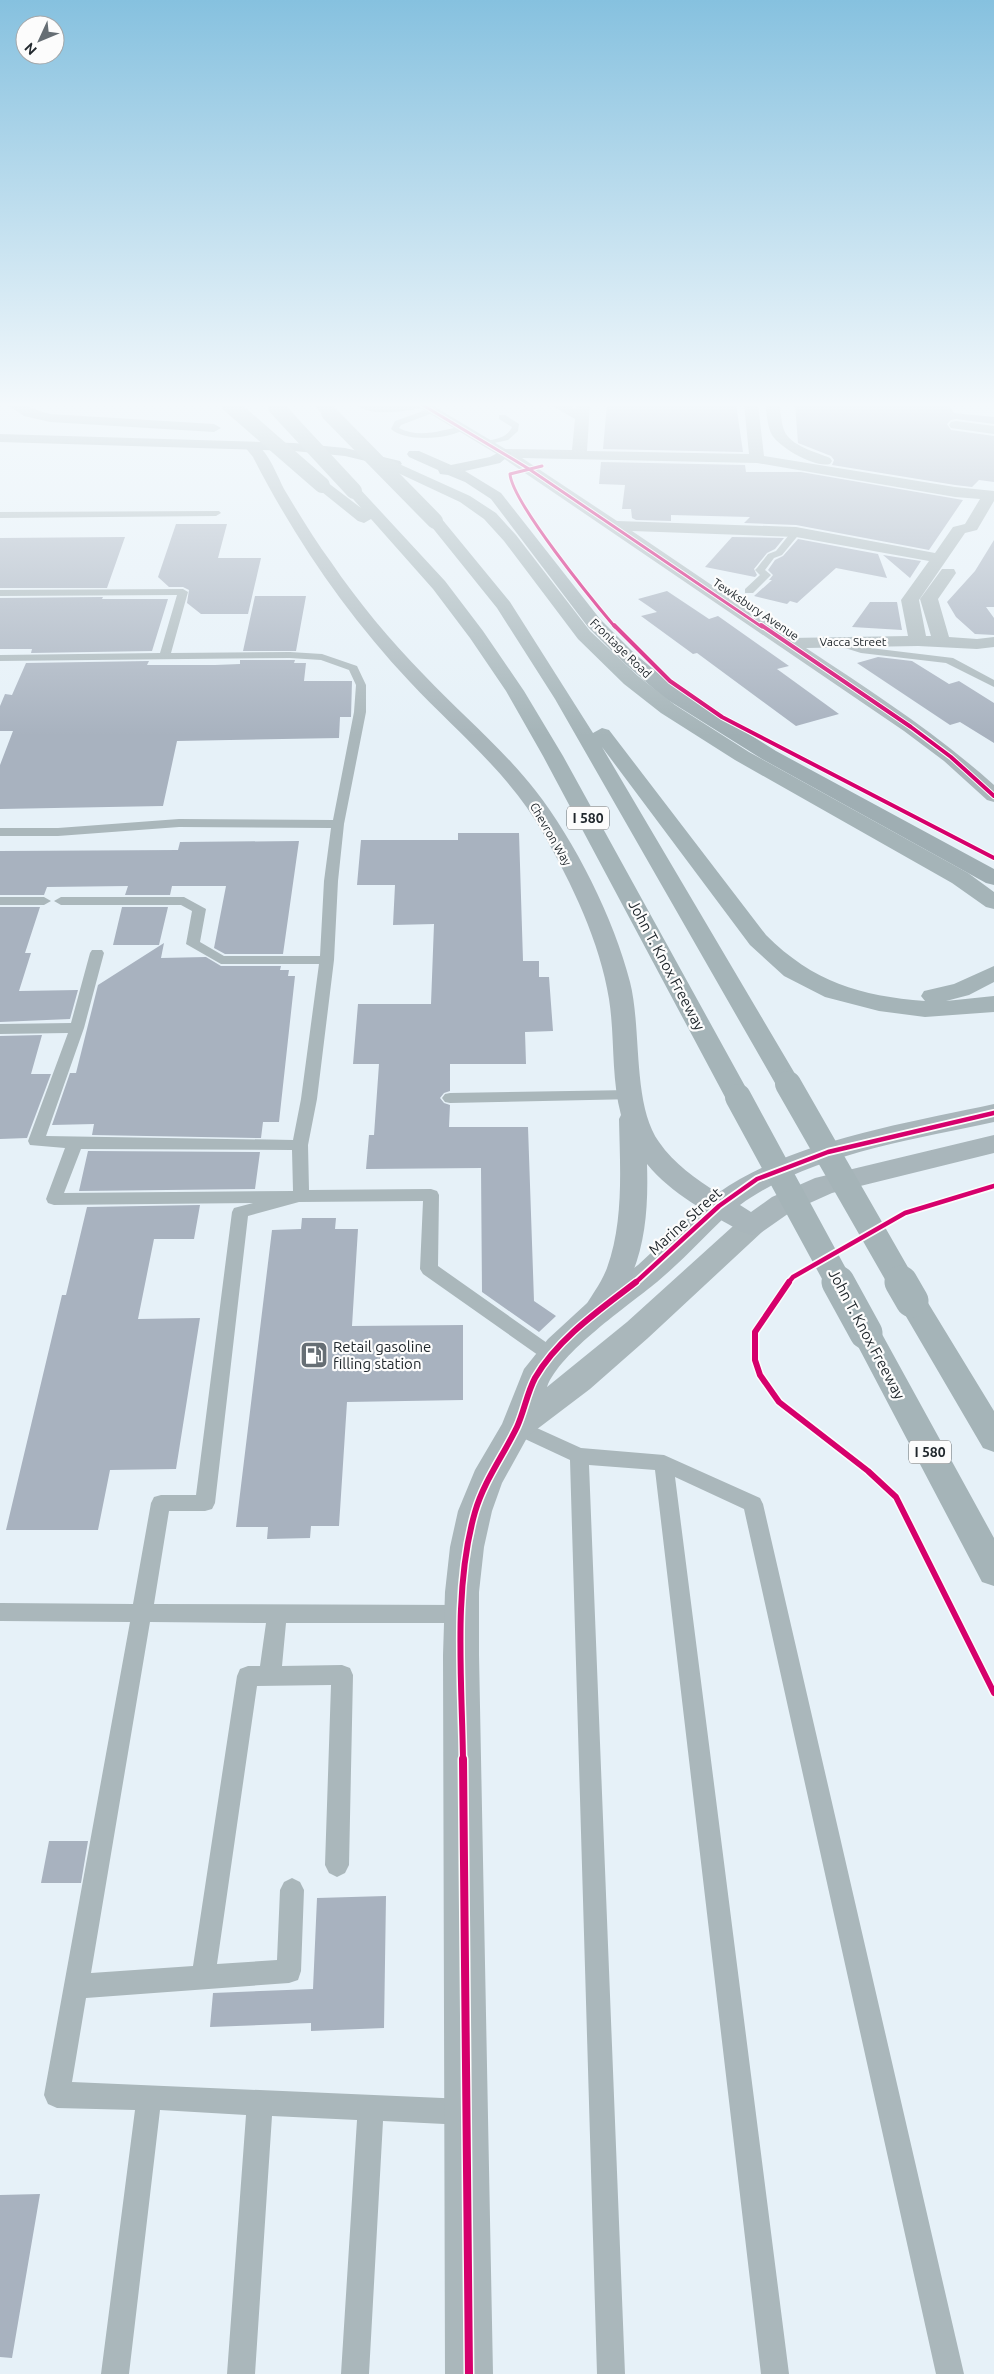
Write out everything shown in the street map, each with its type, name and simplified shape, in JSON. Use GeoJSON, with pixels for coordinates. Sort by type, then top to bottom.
{"type":"FeatureCollection","features":[{"type":"Feature","properties":{"kind":"highway"},"geometry":{"type":"LineString","coordinates":[[360,515],[412,555]]}},
{"type":"Feature","properties":{"kind":"highway","name":"John T. Knox Freeway"},"geometry":{"type":"LineString","coordinates":[[376,515],[464,617],[528,711],[994,1571]]}},
{"type":"Feature","properties":{"kind":"highway","name":"I 580"},"geometry":{"type":"LineString","coordinates":[[429,515],[479,574],[516,623],[590,741],[912,1301],[994,1439]]}},
{"type":"Feature","properties":{"kind":"highway"},"geometry":{"type":"LineString","coordinates":[[488,515],[510,538],[563,610],[592,644],[630,680],[668,708],[742,756],[960,878],[994,902]]}},
{"type":"Feature","properties":{"kind":"highway"},"geometry":{"type":"LineString","coordinates":[[516,623],[665,814],[720,891],[772,956],[789,970],[829,990],[855,998],[906,1007],[946,1008],[994,1004]]}},
{"type":"Feature","properties":{"kind":"highway"},"geometry":{"type":"LineString","coordinates":[[829,990],[883,998],[930,996],[967,987],[994,973]]}},
{"type":"Feature","properties":{"kind":"main road","name":"Frontage Road"},"geometry":{"type":"LineString","coordinates":[[511,515],[597,627],[628,658],[670,693],[769,755],[994,878]]}},
{"type":"Feature","properties":{"kind":"street","name":"Chevron Way"},"geometry":{"type":"LineString","coordinates":[[291,515],[297,527],[347,597],[406,666],[520,785],[546,820],[600,927],[610,955],[622,1000],[631,1100],[641,1134],[665,1167],[688,1187],[752,1225]]}},
{"type":"Feature","properties":{"kind":"street","name":"Tewksbury Avenue"},"geometry":{"type":"LineString","coordinates":[[597,515],[788,643],[951,757],[994,796]]}},
{"type":"Feature","properties":{"kind":"street"},"geometry":{"type":"LineString","coordinates":[[918,641],[910,600],[959,530],[977,533],[983,515]]}},
{"type":"Feature","properties":{"kind":"street"},"geometry":{"type":"LineString","coordinates":[[614,526],[796,532],[938,558]]}},
{"type":"Feature","properties":{"kind":"street"},"geometry":{"type":"LineString","coordinates":[[942,642],[929,599],[956,564]]}},
{"type":"Feature","properties":{"kind":"street","name":"Vacca Street"},"geometry":{"type":"LineString","coordinates":[[788,643],[918,641],[977,644],[994,642]]}},
{"type":"Feature","properties":{"kind":"street"},"geometry":{"type":"LineString","coordinates":[[597,1312],[615,1284],[631,1229],[634,1205],[631,1100]]}},
{"type":"Feature","properties":{"kind":"street","name":"Marine Street"},"geometry":{"type":"LineString","coordinates":[[517,1427],[529,1390],[555,1351],[597,1312],[641,1279],[719,1206],[757,1179],[804,1159],[851,1146],[994,1113]]}},
{"type":"Feature","properties":{"kind":"street"},"geometry":{"type":"LineString","coordinates":[[469,2374],[461,1614],[466,1547],[475,1511],[487,1480],[517,1427],[568,1390],[682,1292],[752,1225],[782,1204],[825,1185],[994,1144]]}},
{"type":"Feature","properties":{"kind":"lane"},"geometry":{"type":"LineString","coordinates":[[0,515],[46,515]]}},
{"type":"Feature","properties":{"kind":"lane"},"geometry":{"type":"LineString","coordinates":[[749,591],[766,575],[760,570],[771,556],[779,553],[796,532]]}},
{"type":"Feature","properties":{"kind":"lane"},"geometry":{"type":"LineString","coordinates":[[0,593],[183,592],[165,656]]}},
{"type":"Feature","properties":{"kind":"lane"},"geometry":{"type":"LineString","coordinates":[[833,641],[861,650],[949,660],[994,684]]}},
{"type":"Feature","properties":{"kind":"lane"},"geometry":{"type":"LineString","coordinates":[[0,658],[290,655],[322,658],[353,668],[362,685],[360,712],[338,824],[331,881],[327,960],[309,1099],[300,1145],[301,1196]]}},
{"type":"Feature","properties":{"kind":"lane"},"geometry":{"type":"LineString","coordinates":[[0,832],[58,832],[179,823],[338,824]]}},
{"type":"Feature","properties":{"kind":"lane"},"geometry":{"type":"LineString","coordinates":[[0,901],[44,901]]}},
{"type":"Feature","properties":{"kind":"lane"},"geometry":{"type":"LineString","coordinates":[[61,901],[184,901],[199,909],[192,944],[221,960],[327,960]]}},
{"type":"Feature","properties":{"kind":"lane"},"geometry":{"type":"LineString","coordinates":[[97,953],[77,1028],[36,1140],[75,1143],[300,1145]]}},
{"type":"Feature","properties":{"kind":"lane"},"geometry":{"type":"LineString","coordinates":[[0,1029],[77,1028]]}},
{"type":"Feature","properties":{"kind":"lane"},"geometry":{"type":"LineString","coordinates":[[450,1098],[631,1100]]}},
{"type":"Feature","properties":{"kind":"lane"},"geometry":{"type":"LineString","coordinates":[[75,1143],[54,1198],[431,1195],[429,1269],[555,1351]]}},
{"type":"Feature","properties":{"kind":"lane"},"geometry":{"type":"LineString","coordinates":[[301,1196],[240,1212],[205,1503],[161,1503],[57,2095],[149,2097],[465,2112]]}},
{"type":"Feature","properties":{"kind":"lane"},"geometry":{"type":"LineString","coordinates":[[517,1427],[579,1456],[664,1463],[753,1504],[950,2374]]}},
{"type":"Feature","properties":{"kind":"lane"},"geometry":{"type":"LineString","coordinates":[[579,1456],[611,2374]]}},
{"type":"Feature","properties":{"kind":"lane"},"geometry":{"type":"LineString","coordinates":[[664,1463],[774,2374]]}},
{"type":"Feature","properties":{"kind":"lane"},"geometry":{"type":"LineString","coordinates":[[0,1612],[461,1614]]}},
{"type":"Feature","properties":{"kind":"lane"},"geometry":{"type":"LineString","coordinates":[[270,1676],[277,1614]]}},
{"type":"Feature","properties":{"kind":"lane"},"geometry":{"type":"LineString","coordinates":[[203,1977],[248,1676],[342,1675],[337,1865]]}},
{"type":"Feature","properties":{"kind":"lane"},"geometry":{"type":"LineString","coordinates":[[76,1986],[289,1971],[292,1890]]}},
{"type":"Feature","properties":{"kind":"lane"},"geometry":{"type":"LineString","coordinates":[[115,2374],[149,2097]]}},
{"type":"Feature","properties":{"kind":"lane"},"geometry":{"type":"LineString","coordinates":[[241,2374],[260,2102]]}},
{"type":"Feature","properties":{"kind":"lane"},"geometry":{"type":"LineString","coordinates":[[355,2374],[372,2108]]}},
{"type":"Feature","properties":{"kind":"building"},"geometry":{"type":"Polygon","coordinates":[[[632,515],[953,515],[929,550],[796,525],[744,523],[750,517],[671,515],[671,521],[636,520],[632,518],[632,515]]]}},
{"type":"Feature","properties":{"kind":"building"},"geometry":{"type":"Polygon","coordinates":[[[176,524],[227,524],[218,558],[261,558],[248,614],[201,614],[187,603],[189,590],[183,587],[169,587],[158,577],[176,524]]]}},
{"type":"Feature","properties":{"kind":"building"},"geometry":{"type":"Polygon","coordinates":[[[125,537],[107,588],[0,588],[0,538],[125,537]]]}},
{"type":"Feature","properties":{"kind":"building"},"geometry":{"type":"Polygon","coordinates":[[[732,537],[784,538],[775,549],[767,553],[754,569],[757,575],[755,577],[705,567],[732,537]]]}},
{"type":"Feature","properties":{"kind":"building"},"geometry":{"type":"Polygon","coordinates":[[[798,539],[878,554],[887,578],[836,568],[797,603],[790,601],[787,604],[754,596],[772,580],[769,580],[773,575],[768,570],[775,560],[783,556],[798,539]]]}},
{"type":"Feature","properties":{"kind":"building"},"geometry":{"type":"Polygon","coordinates":[[[994,540],[994,607],[986,607],[994,618],[994,635],[975,634],[956,617],[947,602],[975,571],[994,540]]]}},
{"type":"Feature","properties":{"kind":"building"},"geometry":{"type":"Polygon","coordinates":[[[883,555],[921,561],[910,578],[883,555]]]}},
{"type":"Feature","properties":{"kind":"building"},"geometry":{"type":"Polygon","coordinates":[[[667,591],[709,619],[718,616],[789,666],[777,669],[839,714],[796,726],[697,653],[693,654],[641,616],[657,612],[638,599],[667,591]]]}},
{"type":"Feature","properties":{"kind":"building"},"geometry":{"type":"Polygon","coordinates":[[[255,596],[306,596],[296,651],[243,651],[255,596]]]}},
{"type":"Feature","properties":{"kind":"building"},"geometry":{"type":"Polygon","coordinates":[[[103,597],[102,599],[168,599],[152,651],[31,653],[32,649],[0,649],[0,598],[103,597]]]}},
{"type":"Feature","properties":{"kind":"building"},"geometry":{"type":"Polygon","coordinates":[[[870,602],[897,602],[902,630],[852,627],[870,602]]]}},
{"type":"Feature","properties":{"kind":"building"},"geometry":{"type":"Polygon","coordinates":[[[878,657],[912,661],[949,684],[959,681],[994,703],[994,743],[960,722],[950,725],[857,663],[878,657]]]}},
{"type":"Feature","properties":{"kind":"building"},"geometry":{"type":"Polygon","coordinates":[[[240,660],[295,660],[294,663],[306,663],[304,681],[352,681],[351,717],[340,717],[339,738],[177,741],[163,806],[0,809],[0,765],[13,731],[0,731],[0,706],[5,694],[12,695],[26,663],[149,661],[147,665],[215,665],[240,664],[240,660]]]}},
{"type":"Feature","properties":{"kind":"building"},"geometry":{"type":"Polygon","coordinates":[[[458,833],[519,833],[523,961],[539,961],[539,977],[549,977],[553,1031],[525,1032],[526,1064],[450,1064],[450,1091],[444,1093],[440,1098],[444,1103],[450,1105],[449,1127],[528,1127],[534,1301],[556,1316],[539,1332],[482,1292],[481,1168],[366,1169],[369,1135],[374,1135],[379,1064],[353,1064],[358,1004],[431,1004],[434,924],[393,925],[395,885],[357,885],[361,840],[458,840],[458,833]]]}},
{"type":"Feature","properties":{"kind":"building"},"geometry":{"type":"Polygon","coordinates":[[[299,841],[283,954],[225,954],[214,948],[226,886],[172,886],[170,895],[125,895],[128,886],[47,887],[44,895],[0,895],[0,851],[178,850],[180,842],[299,841]]]}},
{"type":"Feature","properties":{"kind":"building"},"geometry":{"type":"Polygon","coordinates":[[[0,907],[40,907],[25,953],[31,953],[19,991],[78,990],[70,1019],[0,1022],[0,907]]]}},
{"type":"Feature","properties":{"kind":"building"},"geometry":{"type":"Polygon","coordinates":[[[122,907],[168,907],[159,945],[113,945],[122,907]]]}},
{"type":"Feature","properties":{"kind":"building"},"geometry":{"type":"Polygon","coordinates":[[[164,943],[161,958],[206,957],[221,966],[281,966],[280,970],[289,970],[288,976],[295,976],[279,1122],[263,1122],[261,1138],[92,1135],[94,1124],[52,1125],[70,1073],[76,1073],[98,985],[164,943]]]}},
{"type":"Feature","properties":{"kind":"building"},"geometry":{"type":"Polygon","coordinates":[[[42,1035],[31,1074],[51,1074],[27,1138],[0,1139],[0,1036],[42,1035]]]}},
{"type":"Feature","properties":{"kind":"building"},"geometry":{"type":"Polygon","coordinates":[[[88,1151],[260,1152],[255,1189],[79,1191],[88,1151]]]}},
{"type":"Feature","properties":{"kind":"building"},"geometry":{"type":"Polygon","coordinates":[[[200,1205],[194,1239],[154,1239],[138,1319],[200,1318],[176,1469],[110,1470],[98,1530],[6,1530],[62,1295],[66,1295],[87,1207],[200,1205]]]}},
{"type":"Feature","properties":{"kind":"building"},"geometry":{"type":"Polygon","coordinates":[[[302,1218],[336,1218],[335,1229],[358,1229],[352,1326],[463,1325],[463,1400],[347,1402],[339,1526],[311,1526],[310,1538],[267,1539],[268,1527],[236,1527],[272,1230],[301,1229],[302,1218]]]}},
{"type":"Feature","properties":{"kind":"building"},"geometry":{"type":"Polygon","coordinates":[[[49,1841],[88,1841],[81,1883],[41,1883],[49,1841]]]}},
{"type":"Feature","properties":{"kind":"building"},"geometry":{"type":"Polygon","coordinates":[[[386,1896],[384,2028],[311,2031],[311,2023],[210,2027],[213,1993],[313,1989],[317,1898],[386,1896]]]}},
{"type":"Feature","properties":{"kind":"building"},"geometry":{"type":"Polygon","coordinates":[[[40,2194],[12,2358],[0,2357],[0,2195],[40,2194]]]}},
{"type":"Feature","properties":{"kind":"cycle path"},"geometry":{"type":"LineString","coordinates":[[530,515],[604,614],[635,649],[687,694],[740,728],[994,858]]}},
{"type":"Feature","properties":{"kind":"cycle path"},"geometry":{"type":"LineString","coordinates":[[597,515],[911,727],[951,757],[994,796]]}},
{"type":"Feature","properties":{"kind":"cycle path"},"geometry":{"type":"LineString","coordinates":[[469,2374],[461,1614],[467,1547],[475,1511],[487,1480],[517,1427],[535,1378],[559,1347],[597,1312],[648,1273],[719,1206],[757,1179],[828,1152],[994,1113]]}},
{"type":"Feature","properties":{"kind":"cycle path"},"geometry":{"type":"LineString","coordinates":[[994,1186],[905,1213],[793,1277],[755,1332],[754,1347],[755,1360],[760,1375],[768,1389],[779,1402],[868,1471],[896,1497],[994,1693]]}},
{"type":"Feature","properties":{"kind":"place","name":"Retail gasoline filling station"},"geometry":{"type":"Point","coordinates":[314,1355]}}]}
